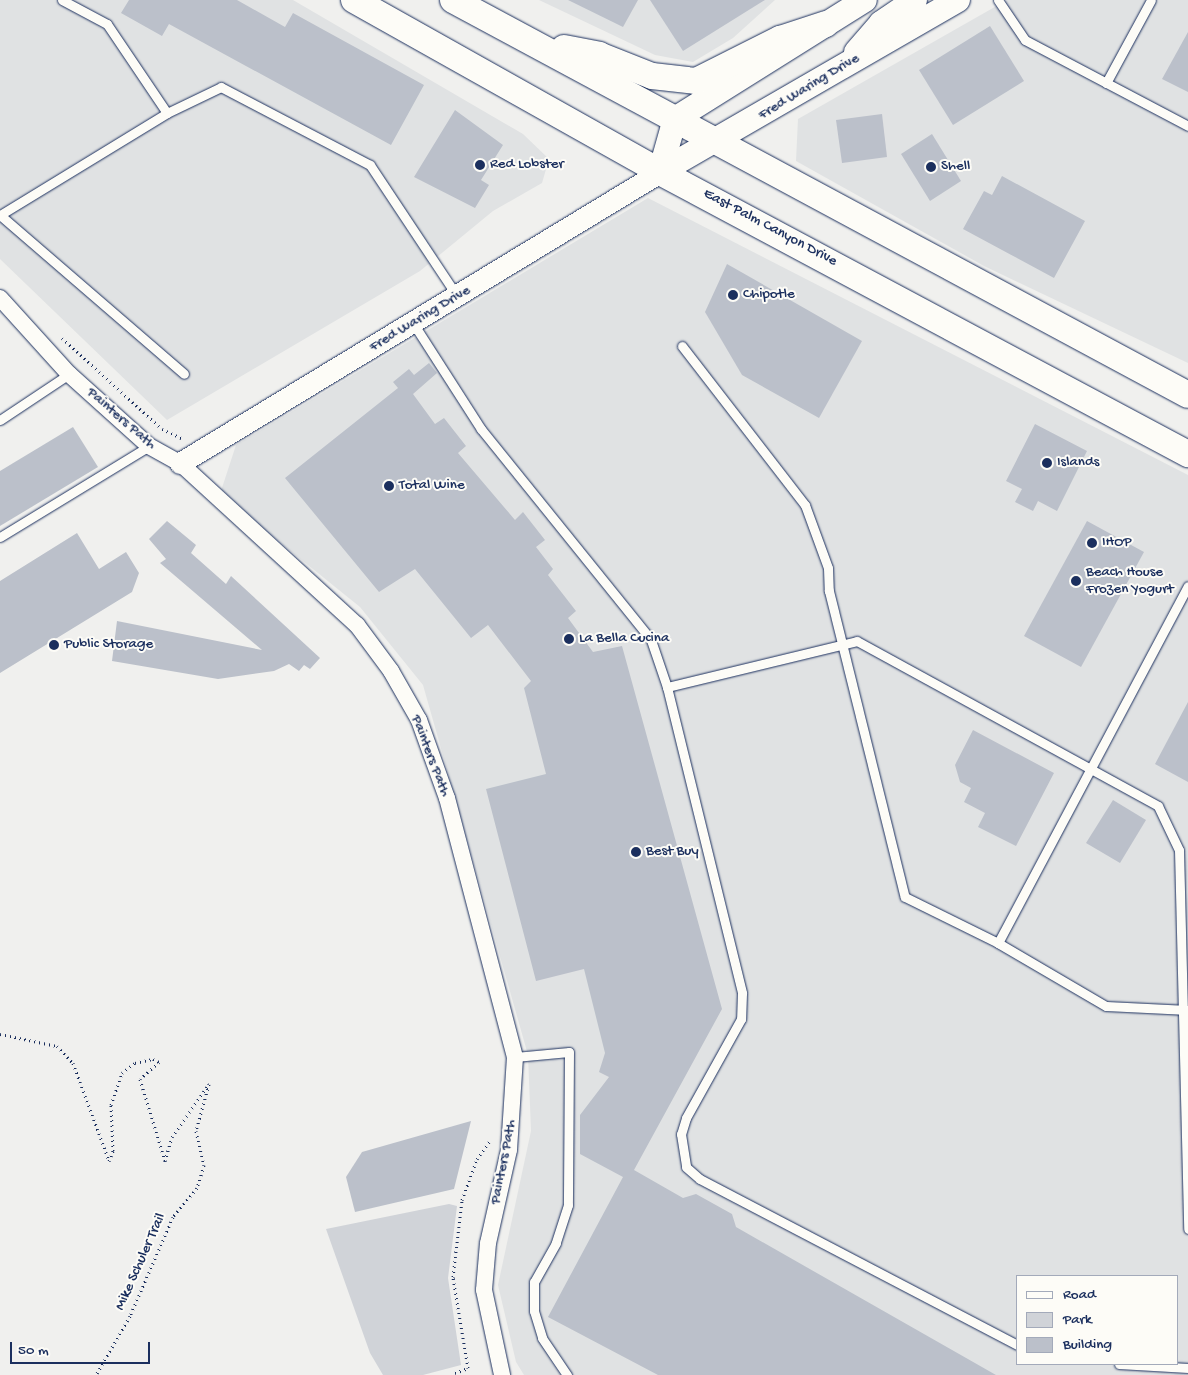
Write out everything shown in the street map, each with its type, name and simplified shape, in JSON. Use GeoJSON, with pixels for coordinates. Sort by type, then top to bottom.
{"type":"FeatureCollection","features":[{"type":"Feature","properties":{"kind":"main road","name":"East Palm Canyon Drive"},"geometry":{"type":"LineString","coordinates":[[354,0],[660,172],[1188,454]]}},
{"type":"Feature","properties":{"kind":"main road"},"geometry":{"type":"LineString","coordinates":[[453,0],[1188,395]]}},
{"type":"Feature","properties":{"kind":"main road"},"geometry":{"type":"LineString","coordinates":[[660,172],[675,119],[865,0]]}},
{"type":"Feature","properties":{"kind":"main road"},"geometry":{"type":"LineString","coordinates":[[848,64],[881,23],[915,0]]}},
{"type":"Feature","properties":{"kind":"main road","name":"Fred Waring Drive"},"geometry":{"type":"LineString","coordinates":[[660,172],[716,143],[958,0]]}},
{"type":"Feature","properties":{"kind":"main road"},"geometry":{"type":"LineString","coordinates":[[534,42],[599,56],[652,76],[696,82],[780,39],[826,24]]}},
{"type":"Feature","properties":{"kind":"street","name":"Fred Waring Drive"},"geometry":{"type":"LineString","coordinates":[[180,463],[660,172]]}},
{"type":"Feature","properties":{"kind":"street","name":"Painters Path"},"geometry":{"type":"LineString","coordinates":[[0,298],[69,374],[150,446],[180,463],[351,619],[401,687],[419,720],[447,798],[515,1057],[509,1150],[488,1243],[484,1290],[502,1375]]}},
{"type":"Feature","properties":{"kind":"lane"},"geometry":{"type":"LineString","coordinates":[[62,0],[107,24],[167,113]]}},
{"type":"Feature","properties":{"kind":"lane"},"geometry":{"type":"LineString","coordinates":[[998,0],[1025,40],[1188,126]]}},
{"type":"Feature","properties":{"kind":"lane"},"geometry":{"type":"LineString","coordinates":[[1106,83],[1151,0]]}},
{"type":"Feature","properties":{"kind":"lane"},"geometry":{"type":"LineString","coordinates":[[184,374],[0,215],[167,113],[221,87],[370,165],[457,296]]}},
{"type":"Feature","properties":{"kind":"lane"},"geometry":{"type":"LineString","coordinates":[[413,323],[481,429],[651,640],[667,687],[742,993],[741,1019],[686,1118],[681,1143],[686,1167],[700,1179],[1016,1344]]}},
{"type":"Feature","properties":{"kind":"lane"},"geometry":{"type":"LineString","coordinates":[[682,346],[805,505],[828,568],[842,644],[905,897],[998,943],[1106,1006],[1184,1010]]}},
{"type":"Feature","properties":{"kind":"lane"},"geometry":{"type":"LineString","coordinates":[[0,420],[69,374]]}},
{"type":"Feature","properties":{"kind":"lane"},"geometry":{"type":"LineString","coordinates":[[0,537],[150,446]]}},
{"type":"Feature","properties":{"kind":"lane"},"geometry":{"type":"LineString","coordinates":[[998,943],[1188,586]]}},
{"type":"Feature","properties":{"kind":"lane"},"geometry":{"type":"LineString","coordinates":[[667,687],[857,641],[1091,767],[1158,806],[1183,849],[1188,1229]]}},
{"type":"Feature","properties":{"kind":"lane"},"geometry":{"type":"LineString","coordinates":[[515,1057],[569,1052],[568,1205],[556,1243],[534,1282],[534,1311],[542,1338],[567,1375]]}},
{"type":"Feature","properties":{"kind":"lane"},"geometry":{"type":"LineString","coordinates":[[1136,1365],[1188,1368]]}},
{"type":"Feature","properties":{"kind":"path"},"geometry":{"type":"LineString","coordinates":[[55,332],[162,429]]}},
{"type":"Feature","properties":{"kind":"path","name":"Mike Schuler Trail"},"geometry":{"type":"LineString","coordinates":[[0,1034],[57,1046],[73,1063],[109,1161],[113,1151],[111,1105],[122,1073],[135,1063],[152,1059],[159,1062],[140,1079],[165,1161],[172,1137],[209,1084],[210,1093],[202,1105],[196,1131],[204,1165],[197,1188],[172,1216],[130,1316],[96,1375]]}},
{"type":"Feature","properties":{"kind":"path"},"geometry":{"type":"LineString","coordinates":[[455,1373],[468,1368],[453,1277],[462,1200],[477,1159],[498,1130]]}},
{"type":"Feature","properties":{"kind":"shaded area"},"geometry":{"type":"Polygon","coordinates":[[[0,0],[293,0],[523,134],[549,159],[542,183],[493,211],[420,271],[167,420],[0,259],[0,0]]]}},
{"type":"Feature","properties":{"kind":"shaded area"},"geometry":{"type":"Polygon","coordinates":[[[539,0],[775,0],[733,38],[693,62],[655,55],[539,0]]]}},
{"type":"Feature","properties":{"kind":"shaded area"},"geometry":{"type":"Polygon","coordinates":[[[1007,0],[1188,0],[1188,363],[984,266],[796,161],[798,119],[1007,0]]]}},
{"type":"Feature","properties":{"kind":"shaded area"},"geometry":{"type":"Polygon","coordinates":[[[648,198],[1188,475],[1188,1375],[524,1375],[516,1362],[498,1285],[531,1131],[528,1055],[423,685],[360,607],[220,494],[236,445],[648,198]]]}},
{"type":"Feature","properties":{"kind":"green space"},"geometry":{"type":"Polygon","coordinates":[[[449,1204],[457,1206],[448,1278],[461,1365],[423,1375],[383,1375],[370,1353],[326,1229],[449,1204]]]}},
{"type":"Feature","properties":{"kind":"building"},"geometry":{"type":"Polygon","coordinates":[[[129,0],[237,0],[285,27],[293,13],[424,85],[391,145],[169,24],[162,36],[121,13],[129,0]]]}},
{"type":"Feature","properties":{"kind":"building"},"geometry":{"type":"Polygon","coordinates":[[[568,0],[638,0],[623,27],[568,0]]]}},
{"type":"Feature","properties":{"kind":"building"},"geometry":{"type":"Polygon","coordinates":[[[650,0],[765,0],[683,51],[650,0]]]}},
{"type":"Feature","properties":{"kind":"building"},"geometry":{"type":"Polygon","coordinates":[[[990,26],[1024,81],[953,125],[919,70],[990,26]]]}},
{"type":"Feature","properties":{"kind":"building"},"geometry":{"type":"Polygon","coordinates":[[[1188,32],[1188,92],[1162,79],[1188,32]]]}},
{"type":"Feature","properties":{"kind":"building"},"geometry":{"type":"Polygon","coordinates":[[[455,110],[503,145],[481,180],[489,185],[475,208],[414,177],[455,110]]]}},
{"type":"Feature","properties":{"kind":"building"},"geometry":{"type":"Polygon","coordinates":[[[882,114],[887,157],[842,163],[836,120],[882,114]]]}},
{"type":"Feature","properties":{"kind":"building","name":"Shell"},"geometry":{"type":"Polygon","coordinates":[[[932,134],[961,181],[930,201],[901,154],[932,134]]]}},
{"type":"Feature","properties":{"kind":"building"},"geometry":{"type":"Polygon","coordinates":[[[1002,176],[1085,221],[1054,278],[963,229],[984,191],[992,195],[1002,176]]]}},
{"type":"Feature","properties":{"kind":"building"},"geometry":{"type":"Polygon","coordinates":[[[727,264],[862,341],[819,418],[742,375],[705,312],[727,264]]]}},
{"type":"Feature","properties":{"kind":"building"},"geometry":{"type":"Polygon","coordinates":[[[429,363],[437,373],[413,394],[435,424],[444,418],[466,446],[458,453],[515,520],[523,512],[545,540],[536,547],[553,569],[548,575],[576,611],[568,618],[593,652],[622,646],[722,1009],[634,1170],[683,1198],[696,1194],[732,1214],[736,1227],[996,1375],[658,1375],[548,1317],[623,1177],[580,1154],[580,1115],[609,1077],[599,1072],[605,1053],[584,969],[536,981],[486,789],[546,774],[524,688],[531,681],[488,625],[471,638],[415,569],[379,592],[285,478],[398,388],[393,382],[409,369],[414,375],[429,363]]]}},
{"type":"Feature","properties":{"kind":"building"},"geometry":{"type":"Polygon","coordinates":[[[1035,424],[1087,451],[1057,511],[1038,501],[1033,511],[1015,502],[1022,489],[1006,481],[1035,424]]]}},
{"type":"Feature","properties":{"kind":"building"},"geometry":{"type":"Polygon","coordinates":[[[73,427],[98,467],[0,526],[0,471],[73,427]]]}},
{"type":"Feature","properties":{"kind":"building"},"geometry":{"type":"Polygon","coordinates":[[[167,521],[196,545],[191,553],[226,584],[231,576],[320,658],[310,669],[304,665],[299,671],[289,664],[274,671],[218,679],[112,661],[117,621],[262,650],[160,563],[166,559],[149,539],[167,521]]]}},
{"type":"Feature","properties":{"kind":"building"},"geometry":{"type":"Polygon","coordinates":[[[1087,521],[1144,552],[1081,667],[1024,636],[1087,521]]]}},
{"type":"Feature","properties":{"kind":"building"},"geometry":{"type":"Polygon","coordinates":[[[77,533],[99,569],[126,552],[139,573],[132,592],[0,673],[0,581],[77,533]]]}},
{"type":"Feature","properties":{"kind":"building"},"geometry":{"type":"Polygon","coordinates":[[[1188,702],[1188,782],[1155,764],[1188,702]]]}},
{"type":"Feature","properties":{"kind":"building"},"geometry":{"type":"Polygon","coordinates":[[[973,730],[1054,773],[1016,846],[978,827],[985,813],[964,802],[971,788],[960,782],[955,765],[973,730]]]}},
{"type":"Feature","properties":{"kind":"building"},"geometry":{"type":"Polygon","coordinates":[[[1113,800],[1146,820],[1120,863],[1086,843],[1113,800]]]}},
{"type":"Feature","properties":{"kind":"building"},"geometry":{"type":"Polygon","coordinates":[[[471,1121],[454,1189],[355,1212],[346,1177],[362,1152],[471,1121]]]}},
{"type":"Feature","properties":{"kind":"place","name":"Red Lobster"},"geometry":{"type":"Point","coordinates":[480,165]}},
{"type":"Feature","properties":{"kind":"place","name":"Shell"},"geometry":{"type":"Point","coordinates":[931,167]}},
{"type":"Feature","properties":{"kind":"place","name":"Chipotle"},"geometry":{"type":"Point","coordinates":[733,295]}},
{"type":"Feature","properties":{"kind":"place","name":"Islands"},"geometry":{"type":"Point","coordinates":[1047,463]}},
{"type":"Feature","properties":{"kind":"place","name":"Total Wine"},"geometry":{"type":"Point","coordinates":[389,486]}},
{"type":"Feature","properties":{"kind":"place","name":"IHOP"},"geometry":{"type":"Point","coordinates":[1092,543]}},
{"type":"Feature","properties":{"kind":"place","name":"Beach House Frozen Yogurt"},"geometry":{"type":"Point","coordinates":[1076,581]}},
{"type":"Feature","properties":{"kind":"place","name":"La Bella Cucina"},"geometry":{"type":"Point","coordinates":[569,639]}},
{"type":"Feature","properties":{"kind":"place","name":"Public Storage"},"geometry":{"type":"Point","coordinates":[54,645]}},
{"type":"Feature","properties":{"kind":"place","name":"Best Buy"},"geometry":{"type":"Point","coordinates":[636,852]}}]}
